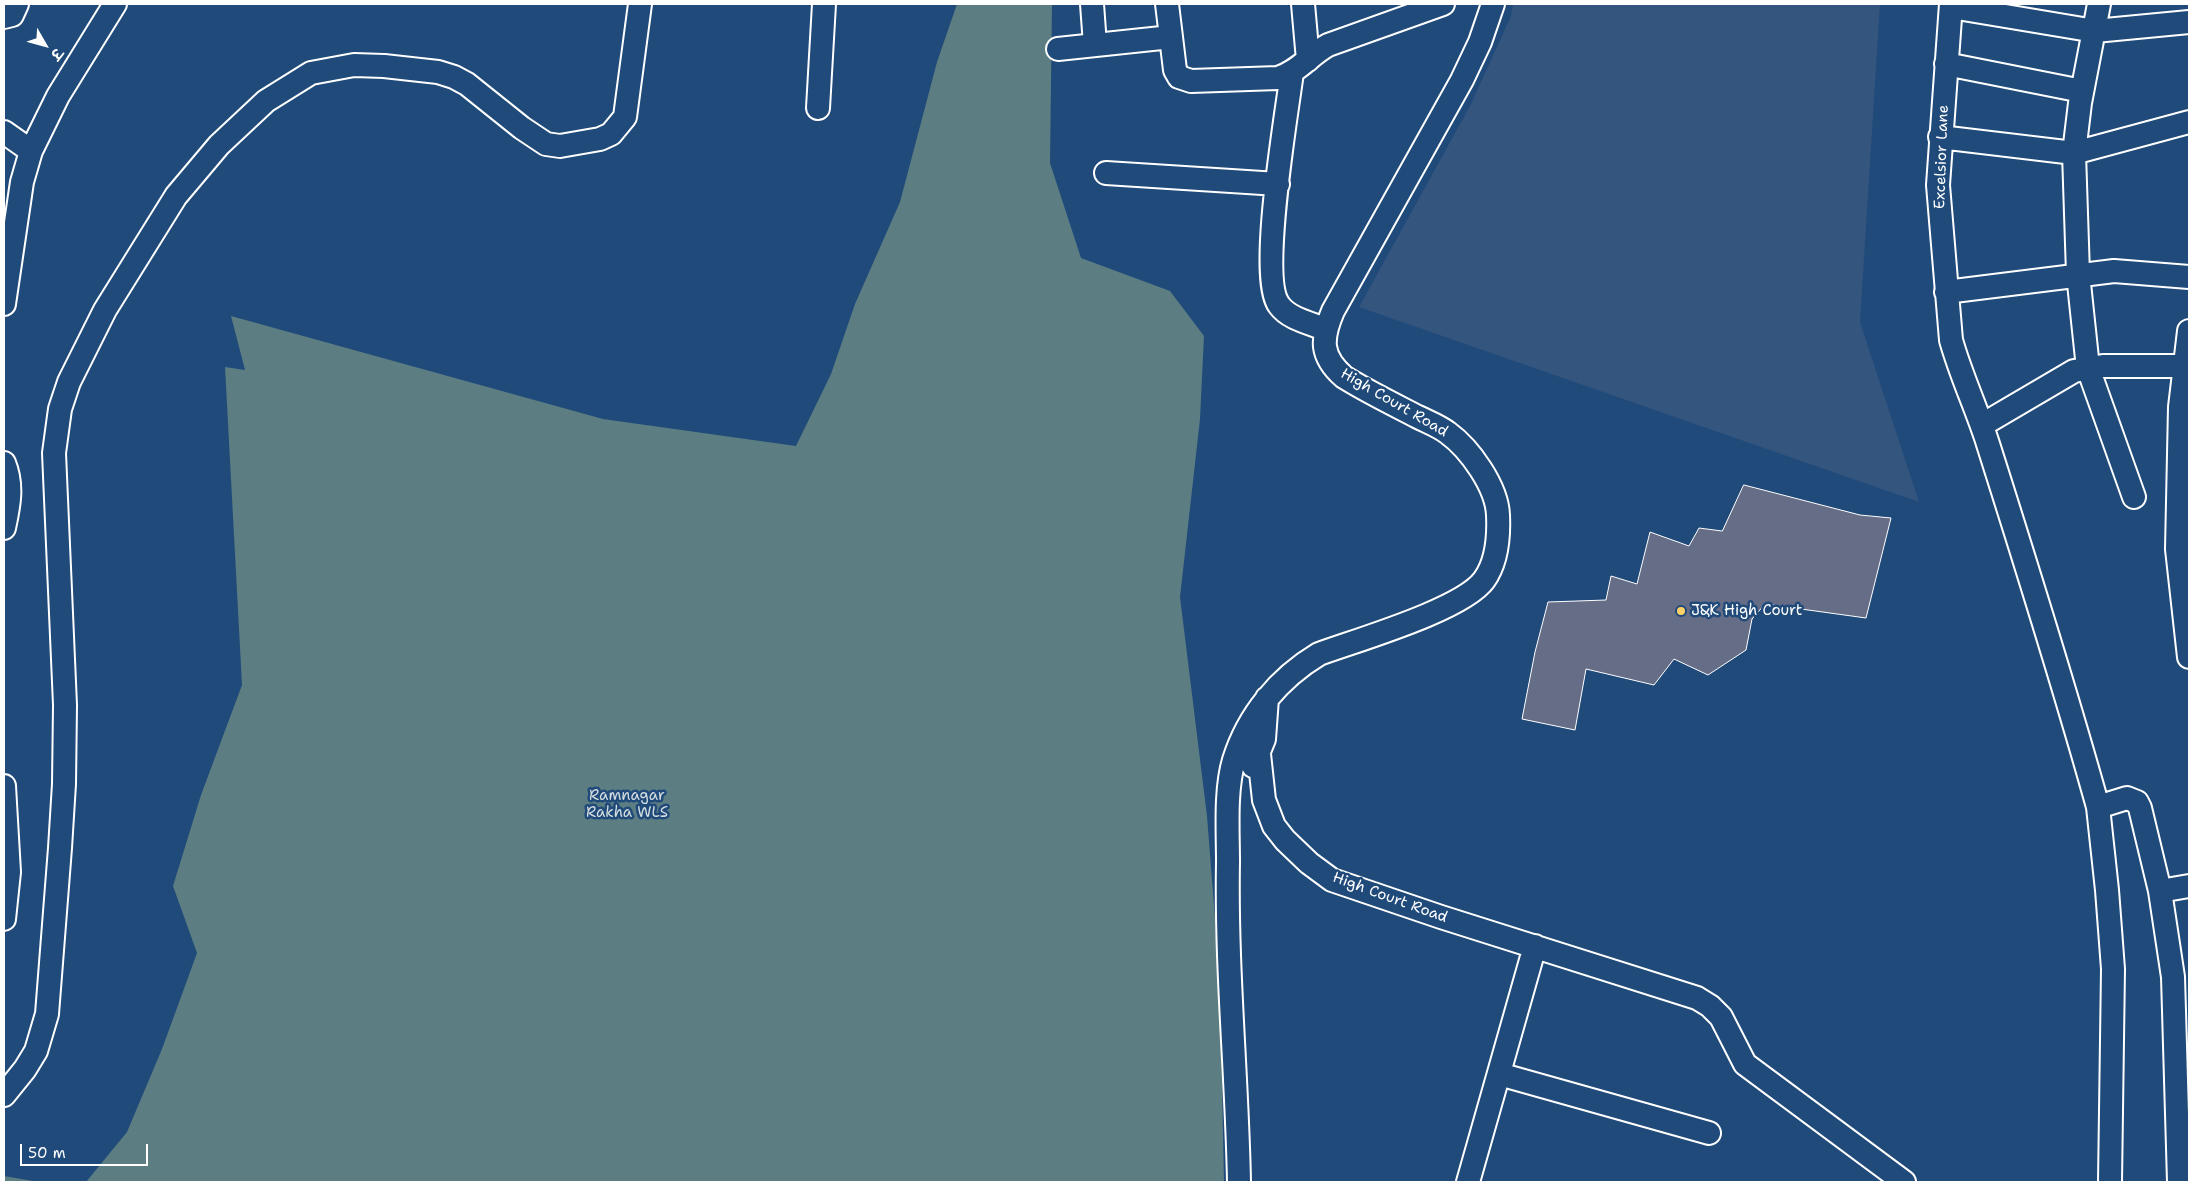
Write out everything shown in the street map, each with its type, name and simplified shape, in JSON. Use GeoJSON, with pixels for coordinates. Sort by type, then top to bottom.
{"type":"FeatureCollection","features":[{"type":"Feature","properties":{"kind":"street"},"geometry":{"type":"LineString","coordinates":[[4,17],[12,15],[17,4]]}},
{"type":"Feature","properties":{"kind":"street"},"geometry":{"type":"LineString","coordinates":[[4,304],[9,238],[31,150],[58,96],[115,4]]}},
{"type":"Feature","properties":{"kind":"street"},"geometry":{"type":"LineString","coordinates":[[4,1095],[25,1069],[36,1051],[46,1014],[58,867],[65,742],[54,453],[56,431],[69,382],[105,310],[176,196],[200,166],[245,119],[291,84],[311,74],[354,66],[384,66],[438,72],[467,84],[522,128],[546,144],[560,146],[600,139],[611,134],[626,117],[640,4]]}},
{"type":"Feature","properties":{"kind":"street"},"geometry":{"type":"LineString","coordinates":[[818,108],[824,4]]}},
{"type":"Feature","properties":{"kind":"street"},"geometry":{"type":"LineString","coordinates":[[1092,4],[1095,44]]}},
{"type":"Feature","properties":{"kind":"street"},"geometry":{"type":"LineString","coordinates":[[1167,4],[1175,70],[1179,77],[1185,80],[1278,78],[1300,66],[1317,51],[1333,43],[1443,4]]}},
{"type":"Feature","properties":{"kind":"street"},"geometry":{"type":"LineString","coordinates":[[1303,4],[1300,66],[1278,184],[1271,256],[1274,296],[1278,305],[1293,317],[1325,329]]}},
{"type":"Feature","properties":{"kind":"street","name":"High Court Road"},"geometry":{"type":"LineString","coordinates":[[1240,1182],[1227,918],[1230,803],[1234,761],[1249,725],[1268,697],[1284,679],[1319,654],[1462,600],[1484,580],[1493,561],[1499,536],[1498,509],[1491,485],[1472,457],[1448,433],[1363,389],[1338,372],[1331,366],[1325,350],[1325,329],[1333,310],[1462,80],[1480,42],[1493,4]]}},
{"type":"Feature","properties":{"kind":"street"},"geometry":{"type":"LineString","coordinates":[[2099,4],[2082,91],[2074,153],[2078,274],[2088,368],[2134,497]]}},
{"type":"Feature","properties":{"kind":"street"},"geometry":{"type":"LineString","coordinates":[[1951,5],[2095,31],[2189,22]]}},
{"type":"Feature","properties":{"kind":"street","name":"Excelsior Lane"},"geometry":{"type":"LineString","coordinates":[[1951,5],[1938,185],[1951,340],[1957,361],[1982,425],[2098,807],[2113,968],[2110,1182]]}},
{"type":"Feature","properties":{"kind":"street"},"geometry":{"type":"LineString","coordinates":[[1058,49],[1171,37]]}},
{"type":"Feature","properties":{"kind":"street"},"geometry":{"type":"LineString","coordinates":[[1946,64],[2082,91]]}},
{"type":"Feature","properties":{"kind":"street"},"geometry":{"type":"LineString","coordinates":[[1940,137],[2074,153],[2189,122]]}},
{"type":"Feature","properties":{"kind":"street"},"geometry":{"type":"LineString","coordinates":[[4,132],[31,150]]}},
{"type":"Feature","properties":{"kind":"street"},"geometry":{"type":"LineString","coordinates":[[1106,172],[1278,184]]}},
{"type":"Feature","properties":{"kind":"street"},"geometry":{"type":"LineString","coordinates":[[1947,301],[2078,274],[2129,270],[2189,277]]}},
{"type":"Feature","properties":{"kind":"street"},"geometry":{"type":"LineString","coordinates":[[2189,331],[2185,366],[2183,527],[2178,573],[2189,657]]}},
{"type":"Feature","properties":{"kind":"street"},"geometry":{"type":"LineString","coordinates":[[1982,425],[2058,379],[2088,368],[2185,366]]}},
{"type":"Feature","properties":{"kind":"street"},"geometry":{"type":"LineString","coordinates":[[4,463],[9,475],[10,488],[4,528]]}},
{"type":"Feature","properties":{"kind":"street"},"geometry":{"type":"LineString","coordinates":[[1230,803],[1259,754],[1266,722],[1268,697]]}},
{"type":"Feature","properties":{"kind":"street","name":"High Court Road"},"geometry":{"type":"LineString","coordinates":[[1259,754],[1264,800],[1274,826],[1284,840],[1309,863],[1332,880],[1697,998],[1722,1017],[1745,1064],[1904,1182]]}},
{"type":"Feature","properties":{"kind":"street"},"geometry":{"type":"LineString","coordinates":[[4,786],[9,872],[4,919]]}},
{"type":"Feature","properties":{"kind":"street"},"geometry":{"type":"LineString","coordinates":[[2098,807],[2127,798],[2137,802],[2160,891],[2180,947],[2183,1081],[2179,1182]]}},
{"type":"Feature","properties":{"kind":"street"},"geometry":{"type":"LineString","coordinates":[[2160,891],[2189,886]]}},
{"type":"Feature","properties":{"kind":"street"},"geometry":{"type":"LineString","coordinates":[[1468,1182],[1535,946]]}},
{"type":"Feature","properties":{"kind":"street"},"geometry":{"type":"LineString","coordinates":[[1499,1074],[1709,1133]]}},
{"type":"Feature","properties":{"kind":"shaded area"},"geometry":{"type":"Polygon","coordinates":[[[1513,4],[1880,4],[1860,322],[1919,502],[1359,307],[1470,106],[1511,16],[1513,4]]]}},
{"type":"Feature","properties":{"kind":"green space","name":"Ramnagar Rakha WLS"},"geometry":{"type":"Polygon","coordinates":[[[957,4],[1052,4],[1050,163],[1081,258],[1170,291],[1204,336],[1200,419],[1180,597],[1207,816],[1215,918],[1221,1034],[1224,1182],[86,1182],[127,1132],[162,1049],[197,953],[173,886],[201,795],[242,685],[225,367],[245,370],[231,316],[603,419],[796,446],[831,374],[855,304],[900,202],[937,62],[957,4]]]}},
{"type":"Feature","properties":{"kind":"green space"},"geometry":{"type":"Polygon","coordinates":[[[4,1176],[39,1182],[4,1182],[4,1176]]]}},
{"type":"Feature","properties":{"kind":"building","name":"J&K High Court"},"geometry":{"type":"Polygon","coordinates":[[[1744,485],[1860,515],[1891,518],[1866,618],[1765,604],[1752,619],[1746,650],[1708,675],[1674,659],[1654,685],[1586,669],[1575,730],[1522,719],[1535,652],[1548,602],[1606,600],[1611,576],[1637,584],[1650,532],[1689,546],[1699,528],[1722,531],[1744,485]]]}},
{"type":"Feature","properties":{"kind":"place","name":"J&K High Court"},"geometry":{"type":"Point","coordinates":[1681,611]}}]}
